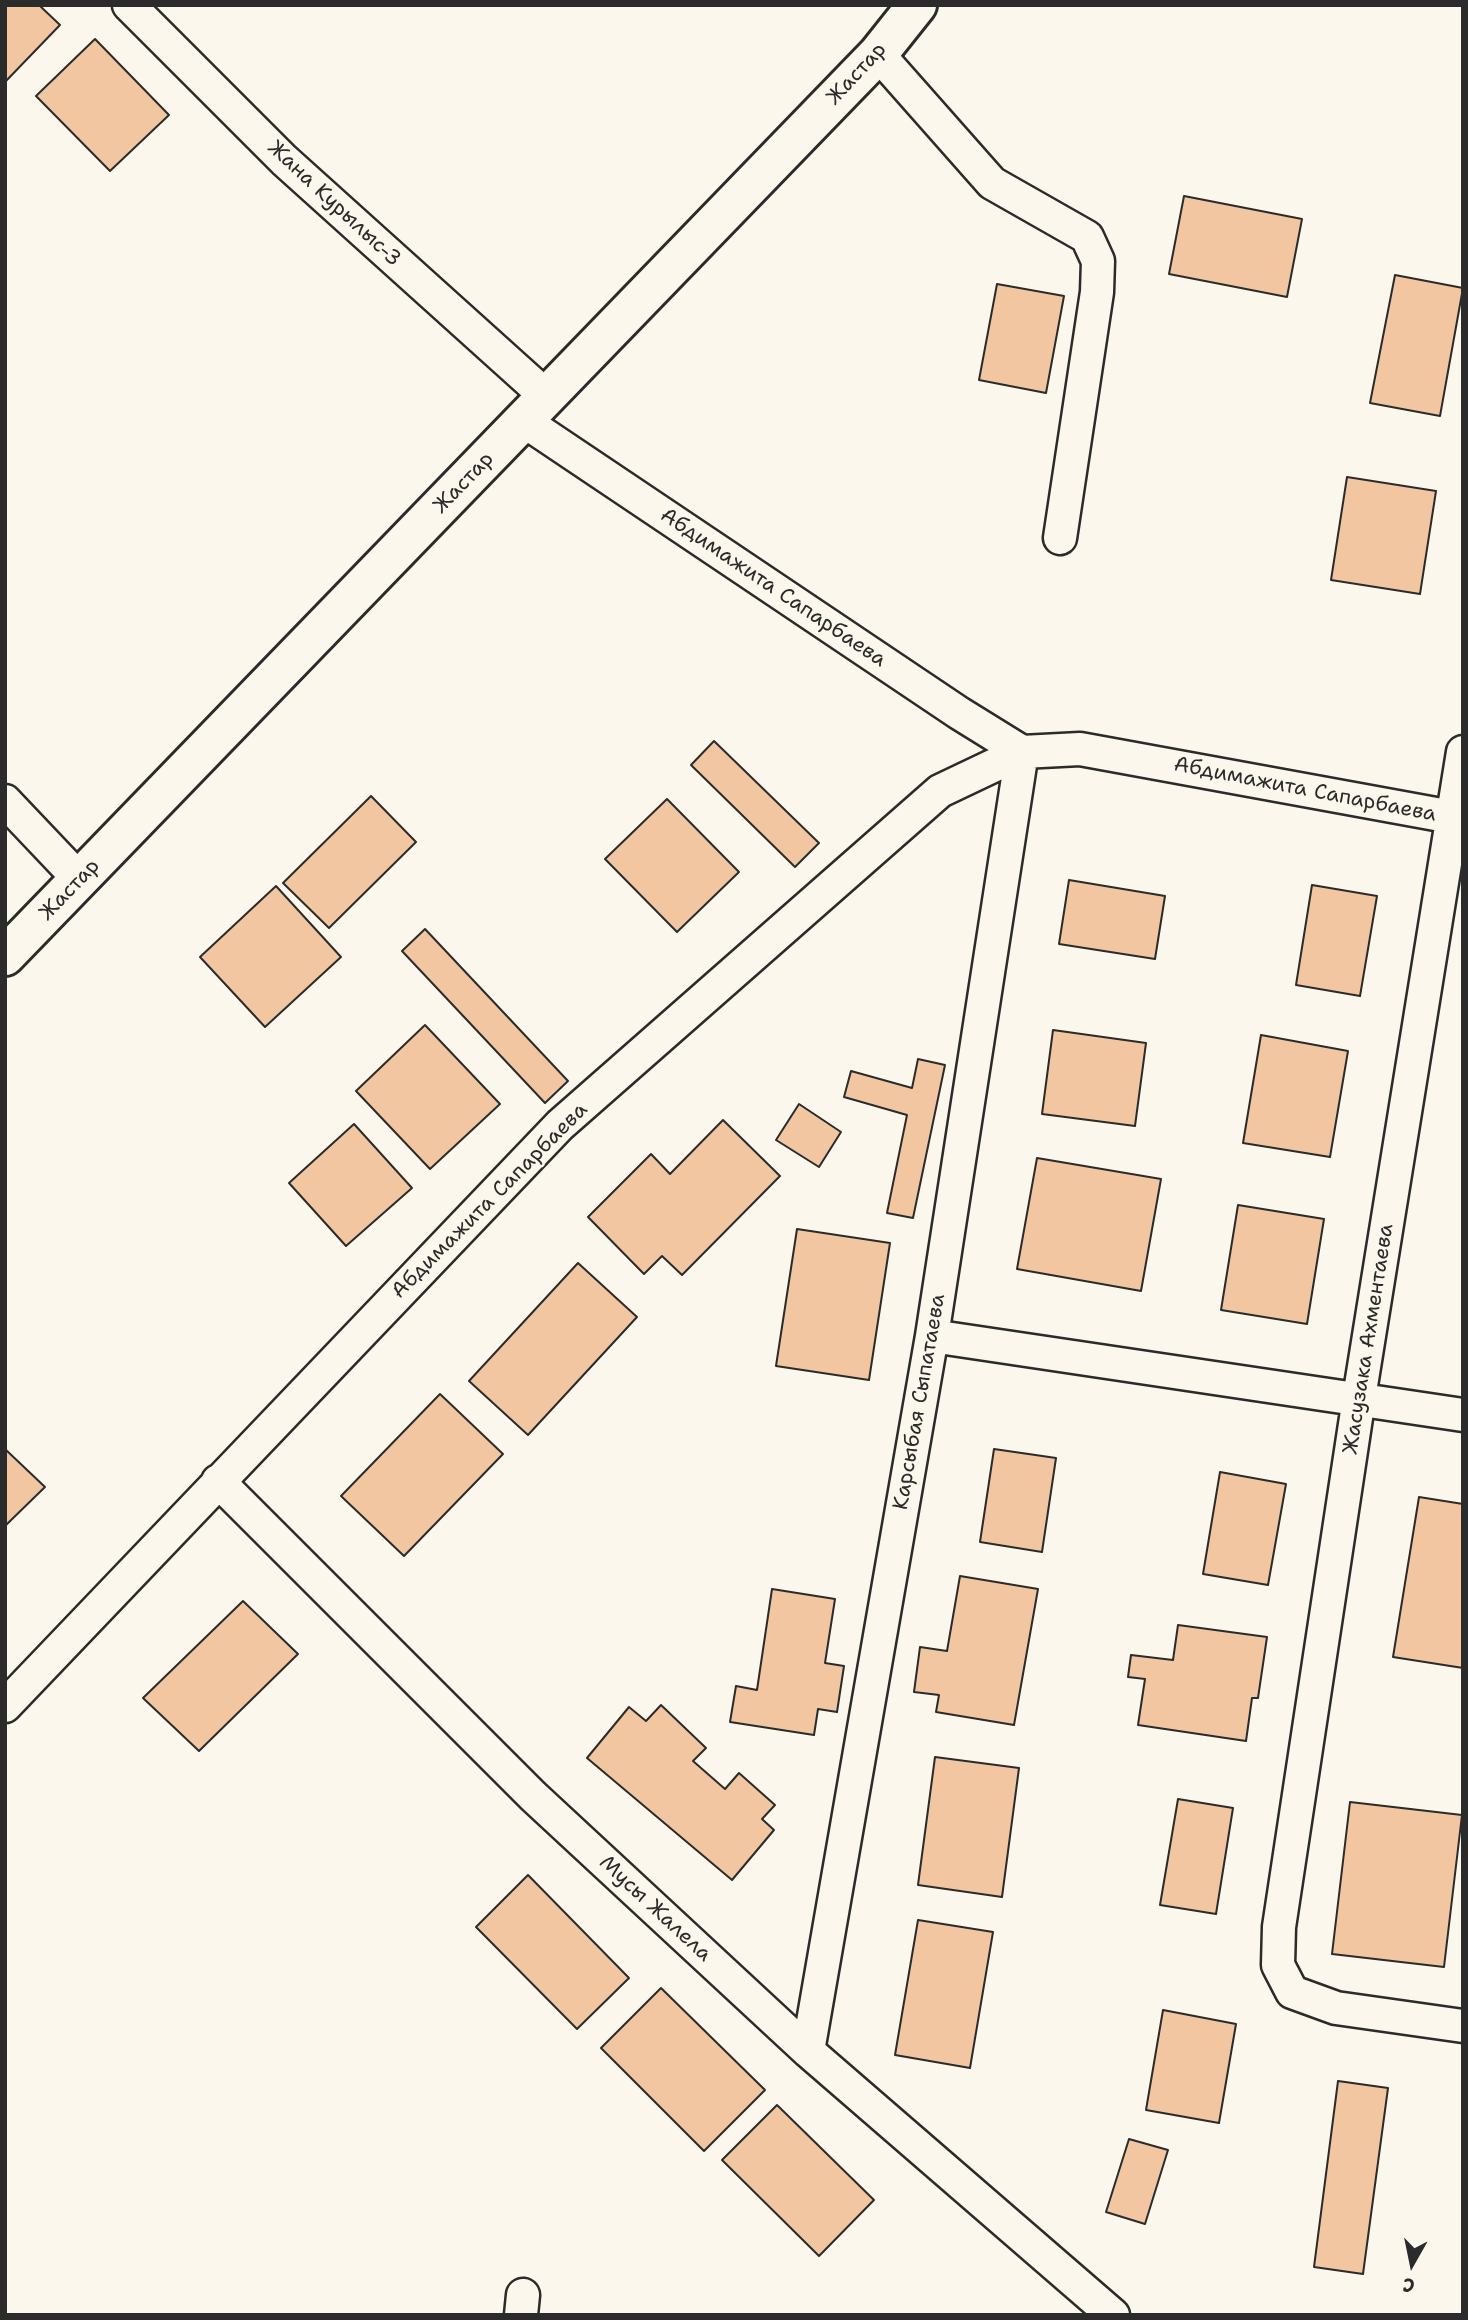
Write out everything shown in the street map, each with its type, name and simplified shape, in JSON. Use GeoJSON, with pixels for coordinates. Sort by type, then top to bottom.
{"type":"FeatureCollection","features":[{"type":"Feature","properties":{"kind":"street","name":"Жана Курылыс-3"},"geometry":{"type":"LineString","coordinates":[[129,5],[535,409]]}},
{"type":"Feature","properties":{"kind":"street","name":"Жастар"},"geometry":{"type":"LineString","coordinates":[[5,956],[878,54],[917,5]]}},
{"type":"Feature","properties":{"kind":"street"},"geometry":{"type":"LineString","coordinates":[[878,54],[992,183],[1087,237],[1098,261],[1097,292],[1060,538]]}},
{"type":"Feature","properties":{"kind":"street","name":"Абдимажита Сапарбаева"},"geometry":{"type":"LineString","coordinates":[[535,409],[959,713],[1022,752]]}},
{"type":"Feature","properties":{"kind":"street","name":"Абдимажита Сапарбаева"},"geometry":{"type":"LineString","coordinates":[[5,1706],[560,1125],[940,791],[1022,752],[1080,748],[1458,819]]}},
{"type":"Feature","properties":{"kind":"street","name":"Карсыбая Сыпатаева"},"geometry":{"type":"LineString","coordinates":[[808,2051],[932,1336],[1022,752]]}},
{"type":"Feature","properties":{"kind":"street","name":"Жасузака Ахментаева"},"geometry":{"type":"LineString","coordinates":[[1463,752],[1458,819],[1359,1398],[1279,1927],[1278,1965],[1292,1992],[1336,2008],[1463,2026]]}},
{"type":"Feature","properties":{"kind":"street"},"geometry":{"type":"LineString","coordinates":[[5,801],[80,880]]}},
{"type":"Feature","properties":{"kind":"street"},"geometry":{"type":"LineString","coordinates":[[932,1336],[1463,1415]]}},
{"type":"Feature","properties":{"kind":"street","name":"Мусы Жалела"},"geometry":{"type":"LineString","coordinates":[[218,1481],[533,1796],[808,2051],[1113,2315]]}},
{"type":"Feature","properties":{"kind":"building"},"geometry":{"type":"Polygon","coordinates":[[[5,5],[39,5],[60,25],[5,82],[5,5]]]}},
{"type":"Feature","properties":{"kind":"building"},"geometry":{"type":"Polygon","coordinates":[[[95,39],[169,115],[110,171],[36,96],[95,39]]]}},
{"type":"Feature","properties":{"kind":"building"},"geometry":{"type":"Polygon","coordinates":[[[1184,196],[1302,219],[1287,297],[1169,274],[1184,196]]]}},
{"type":"Feature","properties":{"kind":"building"},"geometry":{"type":"Polygon","coordinates":[[[1395,275],[1463,288],[1440,416],[1370,403],[1395,275]]]}},
{"type":"Feature","properties":{"kind":"building"},"geometry":{"type":"Polygon","coordinates":[[[997,284],[1064,296],[1046,393],[979,380],[997,284]]]}},
{"type":"Feature","properties":{"kind":"building"},"geometry":{"type":"Polygon","coordinates":[[[1347,477],[1436,491],[1420,594],[1331,580],[1347,477]]]}},
{"type":"Feature","properties":{"kind":"building"},"geometry":{"type":"Polygon","coordinates":[[[714,741],[819,843],[795,867],[691,765],[714,741]]]}},
{"type":"Feature","properties":{"kind":"building"},"geometry":{"type":"Polygon","coordinates":[[[371,796],[416,842],[329,928],[283,883],[371,796]]]}},
{"type":"Feature","properties":{"kind":"building"},"geometry":{"type":"Polygon","coordinates":[[[667,799],[739,872],[677,932],[605,859],[667,799]]]}},
{"type":"Feature","properties":{"kind":"building"},"geometry":{"type":"Polygon","coordinates":[[[1069,880],[1165,896],[1155,959],[1059,944],[1069,880]]]}},
{"type":"Feature","properties":{"kind":"building"},"geometry":{"type":"Polygon","coordinates":[[[1312,885],[1377,896],[1360,996],[1296,985],[1312,885]]]}},
{"type":"Feature","properties":{"kind":"building"},"geometry":{"type":"Polygon","coordinates":[[[276,886],[341,957],[265,1027],[200,957],[276,886]]]}},
{"type":"Feature","properties":{"kind":"building"},"geometry":{"type":"Polygon","coordinates":[[[425,929],[568,1081],[545,1103],[402,951],[425,929]]]}},
{"type":"Feature","properties":{"kind":"building"},"geometry":{"type":"Polygon","coordinates":[[[425,1025],[500,1104],[430,1169],[356,1091],[425,1025]]]}},
{"type":"Feature","properties":{"kind":"building"},"geometry":{"type":"Polygon","coordinates":[[[1053,1030],[1146,1043],[1135,1126],[1042,1114],[1053,1030]]]}},
{"type":"Feature","properties":{"kind":"building"},"geometry":{"type":"Polygon","coordinates":[[[1261,1035],[1348,1051],[1330,1157],[1243,1143],[1261,1035]]]}},
{"type":"Feature","properties":{"kind":"building"},"geometry":{"type":"Polygon","coordinates":[[[918,1059],[945,1065],[913,1218],[887,1213],[907,1115],[844,1097],[851,1071],[912,1088],[918,1059]]]}},
{"type":"Feature","properties":{"kind":"building"},"geometry":{"type":"Polygon","coordinates":[[[799,1104],[841,1132],[819,1167],[776,1140],[799,1104]]]}},
{"type":"Feature","properties":{"kind":"building"},"geometry":{"type":"Polygon","coordinates":[[[723,1120],[780,1176],[682,1275],[662,1256],[644,1274],[588,1217],[651,1154],[670,1174],[723,1120]]]}},
{"type":"Feature","properties":{"kind":"building"},"geometry":{"type":"Polygon","coordinates":[[[354,1124],[412,1188],[346,1246],[289,1183],[354,1124]]]}},
{"type":"Feature","properties":{"kind":"building"},"geometry":{"type":"Polygon","coordinates":[[[1037,1158],[1161,1179],[1141,1291],[1017,1269],[1037,1158]]]}},
{"type":"Feature","properties":{"kind":"building"},"geometry":{"type":"Polygon","coordinates":[[[1238,1205],[1324,1219],[1307,1324],[1221,1310],[1238,1205]]]}},
{"type":"Feature","properties":{"kind":"building"},"geometry":{"type":"Polygon","coordinates":[[[797,1229],[890,1243],[869,1380],[776,1366],[797,1229]]]}},
{"type":"Feature","properties":{"kind":"building"},"geometry":{"type":"Polygon","coordinates":[[[578,1263],[637,1317],[528,1435],[469,1381],[578,1263]]]}},
{"type":"Feature","properties":{"kind":"building"},"geometry":{"type":"Polygon","coordinates":[[[440,1394],[503,1454],[404,1556],[341,1496],[440,1394]]]}},
{"type":"Feature","properties":{"kind":"building"},"geometry":{"type":"Polygon","coordinates":[[[5,1449],[45,1487],[5,1526],[5,1449]]]}},
{"type":"Feature","properties":{"kind":"building"},"geometry":{"type":"Polygon","coordinates":[[[994,1449],[1056,1458],[1042,1552],[980,1542],[994,1449]]]}},
{"type":"Feature","properties":{"kind":"building"},"geometry":{"type":"Polygon","coordinates":[[[1220,1472],[1286,1484],[1268,1585],[1203,1574],[1220,1472]]]}},
{"type":"Feature","properties":{"kind":"building"},"geometry":{"type":"Polygon","coordinates":[[[1419,1497],[1463,1504],[1463,1668],[1393,1657],[1419,1497]]]}},
{"type":"Feature","properties":{"kind":"building"},"geometry":{"type":"Polygon","coordinates":[[[960,1576],[1038,1589],[1014,1725],[936,1712],[939,1695],[914,1692],[920,1647],[947,1651],[960,1576]]]}},
{"type":"Feature","properties":{"kind":"building"},"geometry":{"type":"Polygon","coordinates":[[[772,1589],[835,1599],[825,1663],[844,1666],[837,1712],[818,1709],[814,1735],[730,1722],[736,1686],[757,1690],[772,1589]]]}},
{"type":"Feature","properties":{"kind":"building"},"geometry":{"type":"Polygon","coordinates":[[[243,1601],[298,1654],[199,1751],[143,1698],[243,1601]]]}},
{"type":"Feature","properties":{"kind":"building"},"geometry":{"type":"Polygon","coordinates":[[[1178,1625],[1267,1637],[1258,1698],[1252,1698],[1246,1741],[1138,1725],[1145,1679],[1128,1677],[1131,1655],[1173,1660],[1178,1625]]]}},
{"type":"Feature","properties":{"kind":"building"},"geometry":{"type":"Polygon","coordinates":[[[661,1705],[706,1748],[693,1761],[725,1789],[739,1773],[775,1805],[762,1819],[774,1830],[732,1880],[587,1758],[629,1707],[646,1721],[661,1705]]]}},
{"type":"Feature","properties":{"kind":"building"},"geometry":{"type":"Polygon","coordinates":[[[935,1757],[1019,1768],[1002,1897],[918,1885],[935,1757]]]}},
{"type":"Feature","properties":{"kind":"building"},"geometry":{"type":"Polygon","coordinates":[[[1178,1799],[1233,1808],[1216,1914],[1160,1905],[1178,1799]]]}},
{"type":"Feature","properties":{"kind":"building"},"geometry":{"type":"Polygon","coordinates":[[[1350,1802],[1462,1815],[1444,1967],[1332,1954],[1350,1802]]]}},
{"type":"Feature","properties":{"kind":"building"},"geometry":{"type":"Polygon","coordinates":[[[528,1875],[629,1978],[577,2029],[476,1927],[528,1875]]]}},
{"type":"Feature","properties":{"kind":"building"},"geometry":{"type":"Polygon","coordinates":[[[918,1920],[993,1932],[970,2068],[895,2055],[918,1920]]]}},
{"type":"Feature","properties":{"kind":"building"},"geometry":{"type":"Polygon","coordinates":[[[661,1988],[765,2090],[704,2151],[601,2048],[661,1988]]]}},
{"type":"Feature","properties":{"kind":"building"},"geometry":{"type":"Polygon","coordinates":[[[1163,2010],[1236,2024],[1219,2123],[1146,2110],[1163,2010]]]}},
{"type":"Feature","properties":{"kind":"building"},"geometry":{"type":"Polygon","coordinates":[[[1338,2081],[1388,2088],[1363,2274],[1314,2267],[1338,2081]]]}},
{"type":"Feature","properties":{"kind":"building"},"geometry":{"type":"Polygon","coordinates":[[[777,2105],[874,2200],[819,2256],[722,2160],[777,2105]]]}},
{"type":"Feature","properties":{"kind":"building"},"geometry":{"type":"Polygon","coordinates":[[[1129,2139],[1168,2150],[1145,2224],[1106,2212],[1129,2139]]]}}]}
